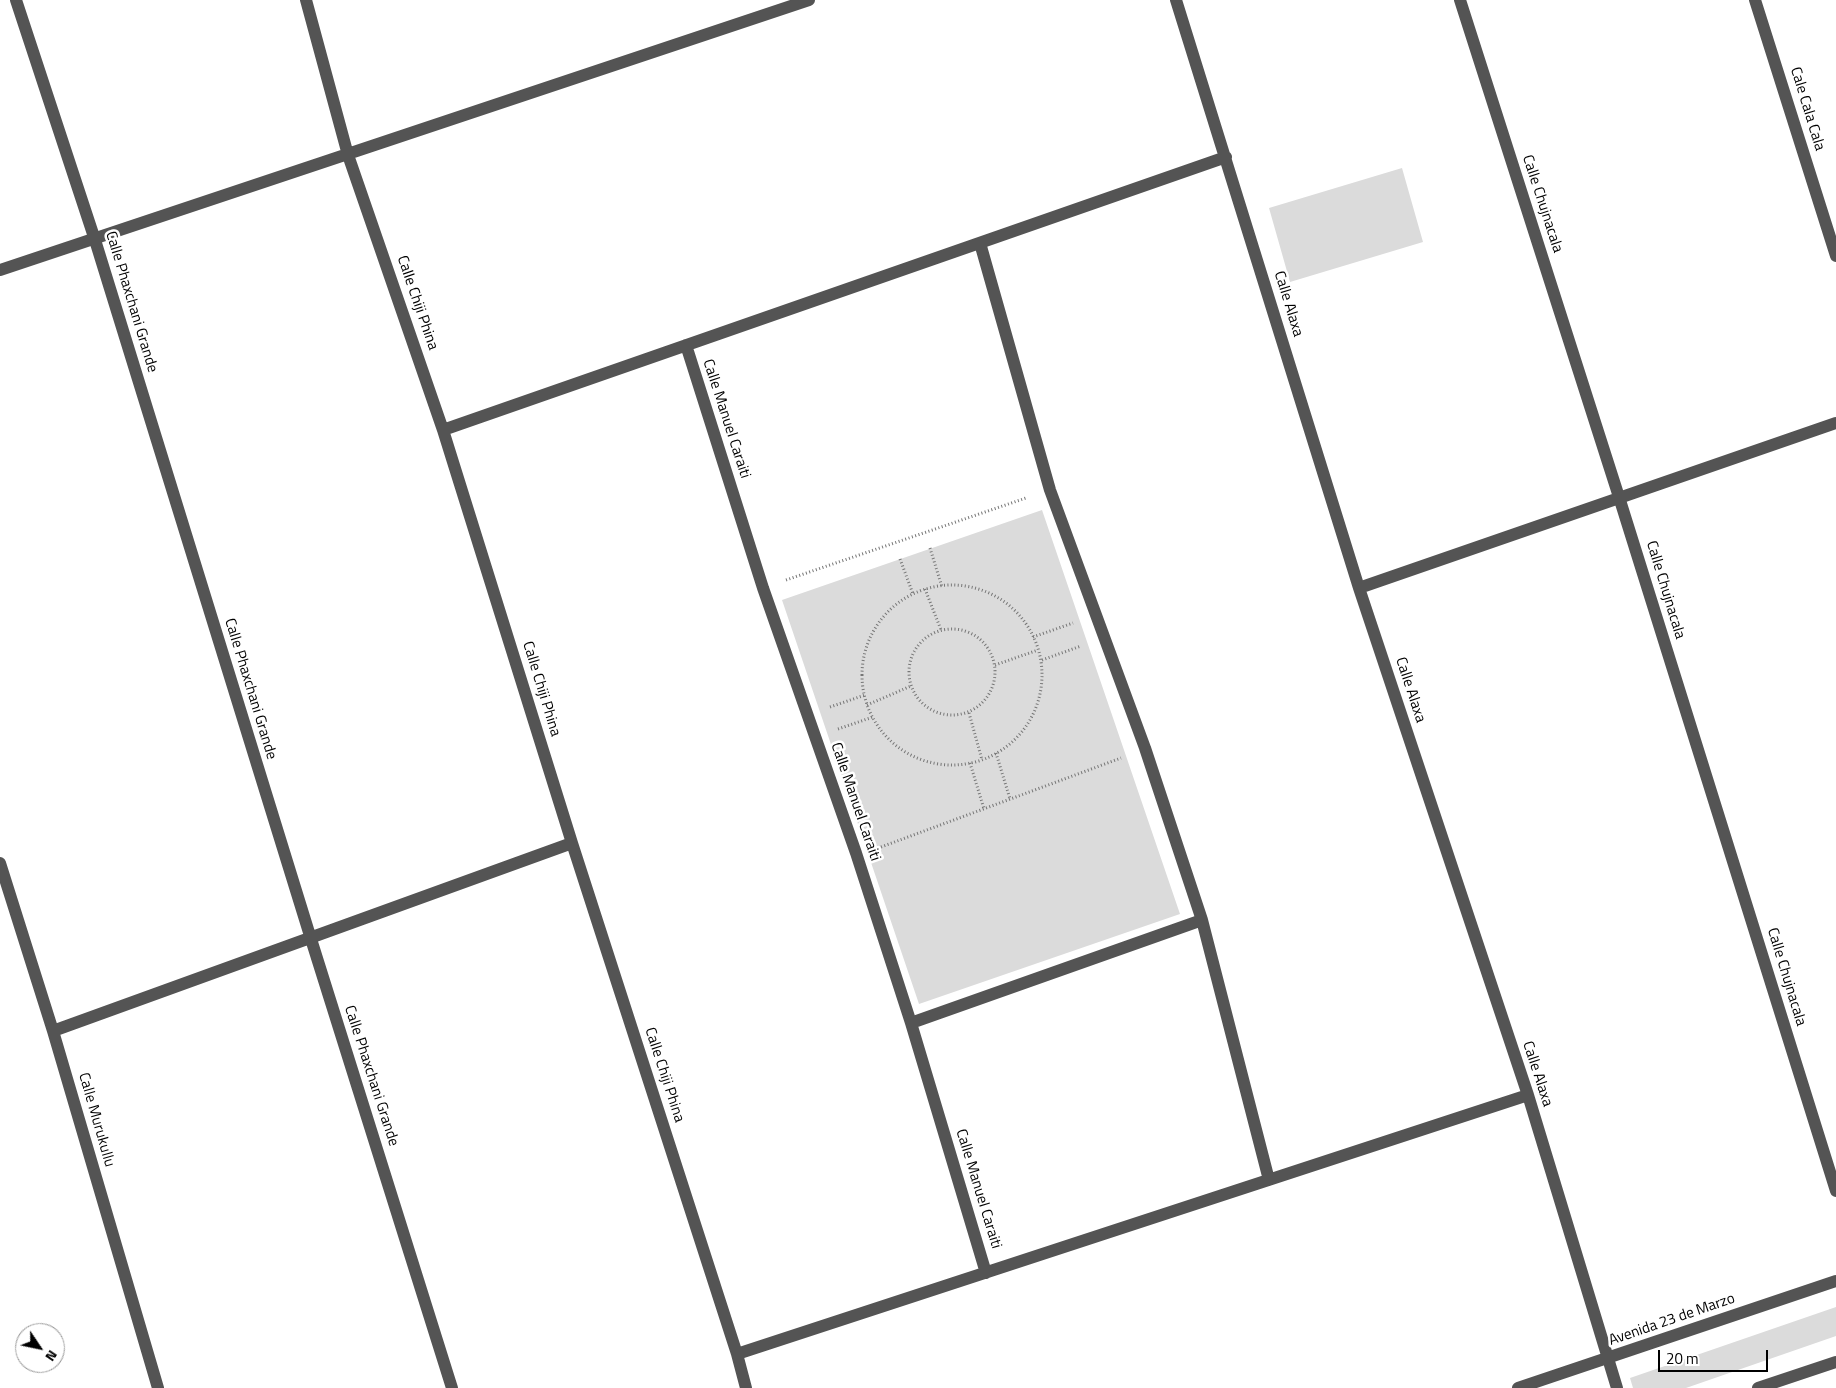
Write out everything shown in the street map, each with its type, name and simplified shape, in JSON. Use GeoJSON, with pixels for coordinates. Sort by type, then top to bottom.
{"type":"FeatureCollection","features":[{"type":"Feature","properties":{"kind":"street","name":"Calle Phaxchani Grande"},"geometry":{"type":"LineString","coordinates":[[16,0],[95,240],[311,940],[452,1388]]}},
{"type":"Feature","properties":{"kind":"street","name":"Calle Chiji Phina"},"geometry":{"type":"LineString","coordinates":[[306,0],[348,155],[443,430],[572,843],[737,1354],[746,1388]]}},
{"type":"Feature","properties":{"kind":"street"},"geometry":{"type":"LineString","coordinates":[[0,270],[95,240],[810,0]]}},
{"type":"Feature","properties":{"kind":"street","name":"Calle Alaxa"},"geometry":{"type":"LineString","coordinates":[[1176,0],[1359,588],[1528,1095],[1617,1388]]}},
{"type":"Feature","properties":{"kind":"street","name":"Calle Chujnacala"},"geometry":{"type":"LineString","coordinates":[[1460,0],[1619,497],[1836,1191]]}},
{"type":"Feature","properties":{"kind":"street","name":"Cale Cala Cala"},"geometry":{"type":"LineString","coordinates":[[1755,0],[1836,256]]}},
{"type":"Feature","properties":{"kind":"street"},"geometry":{"type":"LineString","coordinates":[[443,430],[1226,157]]}},
{"type":"Feature","properties":{"kind":"street"},"geometry":{"type":"LineString","coordinates":[[980,243],[1050,490],[1145,748],[1202,920],[1269,1180]]}},
{"type":"Feature","properties":{"kind":"street","name":"Calle Manuel Caraiti"},"geometry":{"type":"LineString","coordinates":[[686,346],[763,588],[856,853],[912,1023],[986,1273]]}},
{"type":"Feature","properties":{"kind":"street"},"geometry":{"type":"LineString","coordinates":[[1359,588],[1836,423]]}},
{"type":"Feature","properties":{"kind":"street"},"geometry":{"type":"LineString","coordinates":[[53,1031],[311,940],[572,843]]}},
{"type":"Feature","properties":{"kind":"street","name":"Calle Murukullu"},"geometry":{"type":"LineString","coordinates":[[0,863],[53,1031],[158,1388]]}},
{"type":"Feature","properties":{"kind":"street"},"geometry":{"type":"LineString","coordinates":[[912,1023],[1202,920]]}},
{"type":"Feature","properties":{"kind":"street"},"geometry":{"type":"LineString","coordinates":[[737,1354],[1528,1095]]}},
{"type":"Feature","properties":{"kind":"street","name":"Avenida 23 de Marzo"},"geometry":{"type":"LineString","coordinates":[[1518,1388],[1836,1281]]}},
{"type":"Feature","properties":{"kind":"street"},"geometry":{"type":"LineString","coordinates":[[1758,1388],[1836,1362]]}},
{"type":"Feature","properties":{"kind":"path"},"geometry":{"type":"LineString","coordinates":[[763,588],[1050,490]]}},
{"type":"Feature","properties":{"kind":"path"},"geometry":{"type":"LineString","coordinates":[[930,548],[942,586]]}},
{"type":"Feature","properties":{"kind":"path"},"geometry":{"type":"LineString","coordinates":[[900,559],[913,594]]}},
{"type":"Feature","properties":{"kind":"path"},"geometry":{"type":"LineString","coordinates":[[955,584],[986,591],[1012,607],[1032,631],[1042,660],[1041,692],[1030,721],[1010,745],[982,760],[955,766],[926,762],[901,750],[880,730],[867,705],[862,677],[866,648],[879,622],[899,602],[913,594],[924,589],[942,586],[955,584]]}},
{"type":"Feature","properties":{"kind":"path"},"geometry":{"type":"LineString","coordinates":[[924,589],[941,630]]}},
{"type":"Feature","properties":{"kind":"path"},"geometry":{"type":"LineString","coordinates":[[1033,637],[1080,620]]}},
{"type":"Feature","properties":{"kind":"path"},"geometry":{"type":"LineString","coordinates":[[955,629],[970,632],[982,640],[991,651],[995,665],[995,680],[990,693],[981,705],[968,713],[955,716],[934,712],[918,699],[911,686],[909,672],[911,658],[918,646],[928,636],[941,630],[955,629]]}},
{"type":"Feature","properties":{"kind":"path"},"geometry":{"type":"LineString","coordinates":[[1042,660],[1088,643]]}},
{"type":"Feature","properties":{"kind":"path"},"geometry":{"type":"LineString","coordinates":[[995,665],[1038,650]]}},
{"type":"Feature","properties":{"kind":"path"},"geometry":{"type":"LineString","coordinates":[[867,705],[911,686]]}},
{"type":"Feature","properties":{"kind":"path"},"geometry":{"type":"LineString","coordinates":[[828,707],[865,695]]}},
{"type":"Feature","properties":{"kind":"path"},"geometry":{"type":"LineString","coordinates":[[968,713],[982,760]]}},
{"type":"Feature","properties":{"kind":"path"},"geometry":{"type":"LineString","coordinates":[[836,730],[873,718]]}},
{"type":"Feature","properties":{"kind":"path"},"geometry":{"type":"LineString","coordinates":[[856,853],[867,852],[1145,748]]}},
{"type":"Feature","properties":{"kind":"path"},"geometry":{"type":"LineString","coordinates":[[996,753],[1010,799]]}},
{"type":"Feature","properties":{"kind":"path"},"geometry":{"type":"LineString","coordinates":[[970,763],[984,809]]}},
{"type":"Feature","properties":{"kind":"shaded area"},"geometry":{"type":"Polygon","coordinates":[[[1402,168],[1423,242],[1290,282],[1269,208],[1402,168]]]}},
{"type":"Feature","properties":{"kind":"shaded area"},"geometry":{"type":"Polygon","coordinates":[[[1042,510],[1180,914],[919,1004],[782,600],[1042,510]]]}},
{"type":"Feature","properties":{"kind":"shaded area"},"geometry":{"type":"Polygon","coordinates":[[[1836,1307],[1836,1336],[1686,1388],[1633,1388],[1630,1378],[1836,1307]]]}}]}
